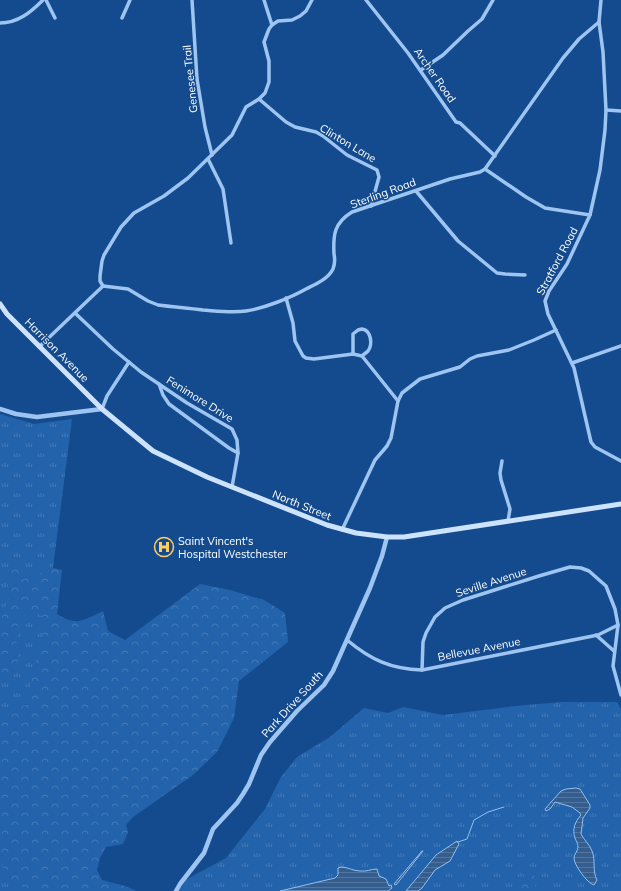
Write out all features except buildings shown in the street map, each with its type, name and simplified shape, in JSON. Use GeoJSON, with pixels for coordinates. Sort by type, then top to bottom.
{"type":"FeatureCollection","features":[{"type":"Feature","properties":{"kind":"main road","name":"Harrison Avenue"},"geometry":{"type":"LineString","coordinates":[[0,304],[7,314],[39,347],[102,409]]}},
{"type":"Feature","properties":{"kind":"main road","name":"North Street"},"geometry":{"type":"LineString","coordinates":[[102,409],[153,450],[179,464],[327,526],[342,530],[386,537],[404,537],[621,504]]}},
{"type":"Feature","properties":{"kind":"street"},"geometry":{"type":"LineString","coordinates":[[0,22],[10,22],[26,15],[44,0],[55,18]]}},
{"type":"Feature","properties":{"kind":"street"},"geometry":{"type":"LineString","coordinates":[[122,18],[130,0]]}},
{"type":"Feature","properties":{"kind":"street","name":"Genesee Trail"},"geometry":{"type":"LineString","coordinates":[[192,0],[197,79],[205,127],[212,156]]}},
{"type":"Feature","properties":{"kind":"street"},"geometry":{"type":"LineString","coordinates":[[264,0],[272,24]]}},
{"type":"Feature","properties":{"kind":"street"},"geometry":{"type":"LineString","coordinates":[[39,347],[103,286],[100,282],[102,261],[120,227],[134,213],[156,201],[188,178],[236,131],[246,107],[259,99],[265,92],[269,82],[269,61],[264,42],[272,24],[278,21],[292,20],[300,16],[306,11],[312,0]]}},
{"type":"Feature","properties":{"kind":"street","name":"Archer Road"},"geometry":{"type":"LineString","coordinates":[[366,0],[421,70],[456,122],[460,123],[495,156]]}},
{"type":"Feature","properties":{"kind":"street"},"geometry":{"type":"LineString","coordinates":[[421,70],[443,55],[468,30],[482,19],[493,0]]}},
{"type":"Feature","properties":{"kind":"street"},"geometry":{"type":"LineString","coordinates":[[590,215],[545,208],[485,169],[578,39],[599,22],[601,0]]}},
{"type":"Feature","properties":{"kind":"street","name":"Stratford Road"},"geometry":{"type":"LineString","coordinates":[[599,22],[603,52],[606,110],[600,170],[590,215],[567,264],[546,297],[545,305],[572,363],[591,442],[595,448],[621,461]]}},
{"type":"Feature","properties":{"kind":"street","name":"Clinton Lane"},"geometry":{"type":"LineString","coordinates":[[259,99],[286,122],[295,127],[316,132],[348,155],[377,170],[379,176],[371,206]]}},
{"type":"Feature","properties":{"kind":"street"},"geometry":{"type":"LineString","coordinates":[[606,110],[621,111]]}},
{"type":"Feature","properties":{"kind":"street"},"geometry":{"type":"LineString","coordinates":[[208,159],[223,190],[231,243]]}},
{"type":"Feature","properties":{"kind":"street","name":"Sterling Road"},"geometry":{"type":"LineString","coordinates":[[103,286],[128,289],[158,305],[224,311],[246,311],[262,307],[286,298],[321,281],[330,274],[335,264],[333,237],[344,217],[352,212],[450,178],[480,172],[485,169]]}},
{"type":"Feature","properties":{"kind":"street"},"geometry":{"type":"LineString","coordinates":[[416,191],[458,241],[498,273],[525,275]]}},
{"type":"Feature","properties":{"kind":"street"},"geometry":{"type":"LineString","coordinates":[[286,298],[293,323],[295,341],[303,356],[314,359],[353,354],[362,356],[398,401]]}},
{"type":"Feature","properties":{"kind":"street","name":"Fenimore Drive"},"geometry":{"type":"LineString","coordinates":[[76,313],[129,362],[158,384],[186,403],[232,429],[237,440],[238,453],[232,487]]}},
{"type":"Feature","properties":{"kind":"street"},"geometry":{"type":"LineString","coordinates":[[353,354],[353,334],[358,330],[365,329],[370,339],[369,348],[362,356]]}},
{"type":"Feature","properties":{"kind":"street"},"geometry":{"type":"LineString","coordinates":[[342,530],[375,460],[387,446],[391,438],[398,401],[402,393],[420,379],[460,367],[470,359],[477,356],[509,350],[556,330]]}},
{"type":"Feature","properties":{"kind":"street"},"geometry":{"type":"LineString","coordinates":[[572,363],[621,346]]}},
{"type":"Feature","properties":{"kind":"street"},"geometry":{"type":"LineString","coordinates":[[0,408],[16,414],[36,417],[102,409],[108,396],[129,362]]}},
{"type":"Feature","properties":{"kind":"street","name":"Fenimore Drive"},"geometry":{"type":"LineString","coordinates":[[158,384],[169,404],[238,453]]}},
{"type":"Feature","properties":{"kind":"street"},"geometry":{"type":"LineString","coordinates":[[502,461],[500,473],[501,480],[510,509],[508,521]]}},
{"type":"Feature","properties":{"kind":"street","name":"Park Drive South"},"geometry":{"type":"LineString","coordinates":[[176,891],[204,853],[213,829],[243,794],[261,755],[270,742],[324,685],[333,671],[379,562],[386,537]]}},
{"type":"Feature","properties":{"kind":"street","name":"Seville Avenue"},"geometry":{"type":"LineString","coordinates":[[422,670],[423,642],[426,633],[435,617],[445,608],[463,600],[570,567],[581,568],[589,571],[606,586],[615,609],[618,625]]}},
{"type":"Feature","properties":{"kind":"street"},"geometry":{"type":"LineString","coordinates":[[618,625],[613,666],[621,695]]}},
{"type":"Feature","properties":{"kind":"street","name":"Bellevue Avenue"},"geometry":{"type":"LineString","coordinates":[[347,640],[363,654],[385,663],[399,668],[422,670],[596,635],[618,625]]}},
{"type":"Feature","properties":{"kind":"street"},"geometry":{"type":"LineString","coordinates":[[596,635],[614,651]]}},
{"type":"Feature","properties":{"kind":"green space"},"geometry":{"type":"Polygon","coordinates":[[[0,414],[34,424],[72,419],[36,701],[8,710],[0,785],[0,414]]]}},
{"type":"Feature","properties":{"kind":"green space"},"geometry":{"type":"Polygon","coordinates":[[[48,567],[62,570],[57,614],[70,620],[80,621],[103,611],[108,631],[125,640],[200,584],[230,590],[264,600],[285,613],[288,642],[239,681],[234,718],[217,752],[193,775],[133,817],[126,825],[128,832],[123,844],[106,847],[100,858],[97,870],[102,880],[123,885],[136,891],[30,891],[11,880],[0,862],[0,741],[2,740],[3,723],[5,715],[10,707],[26,705],[34,691],[30,688],[38,651],[41,651],[42,646],[43,617],[38,614],[26,614],[21,616],[21,620],[16,629],[19,634],[16,640],[19,654],[15,674],[10,676],[8,672],[5,673],[2,678],[0,678],[0,622],[8,600],[7,592],[9,572],[14,568],[19,568],[21,573],[45,574],[48,567]]]}},
{"type":"Feature","properties":{"kind":"green space"},"geometry":{"type":"Polygon","coordinates":[[[562,702],[617,702],[621,709],[621,891],[178,891],[187,879],[226,858],[265,809],[281,777],[297,757],[330,737],[364,708],[388,713],[403,707],[443,715],[562,702]]]}},
{"type":"Feature","properties":{"kind":"green space"},"geometry":{"type":"Polygon","coordinates":[[[0,842],[57,891],[0,891],[0,842]]]}},
{"type":"Feature","properties":{"kind":"green space"},"geometry":{"type":"Polygon","coordinates":[[[533,871],[536,881],[535,891],[511,891],[512,887],[517,882],[533,871]]]}},
{"type":"Feature","properties":{"kind":"shaded area"},"geometry":{"type":"Polygon","coordinates":[[[576,788],[580,789],[590,805],[590,808],[583,818],[581,834],[592,851],[597,880],[594,885],[591,884],[578,869],[574,857],[578,847],[574,835],[574,829],[577,820],[581,815],[580,813],[572,807],[555,802],[550,809],[546,811],[545,809],[561,791],[576,788]]]}},
{"type":"Feature","properties":{"kind":"shaded area"},"geometry":{"type":"Polygon","coordinates":[[[457,841],[459,844],[450,861],[435,870],[422,888],[418,891],[406,891],[436,855],[457,841]]]}},
{"type":"Feature","properties":{"kind":"shaded area"},"geometry":{"type":"Polygon","coordinates":[[[422,851],[396,885],[394,884],[422,851]]]}},
{"type":"Feature","properties":{"kind":"shaded area"},"geometry":{"type":"Polygon","coordinates":[[[341,867],[362,871],[377,869],[379,876],[386,879],[389,886],[391,885],[392,888],[388,891],[280,891],[335,878],[338,875],[338,868],[341,867]]]}},
{"type":"Feature","properties":{"kind":"waterway"},"geometry":{"type":"LineString","coordinates":[[458,842],[467,839],[474,820],[488,812],[504,807]]}},
{"type":"Feature","properties":{"kind":"place","name":"Saint Vincent's Hospital Westchester"},"geometry":{"type":"Point","coordinates":[164,547]}}]}
